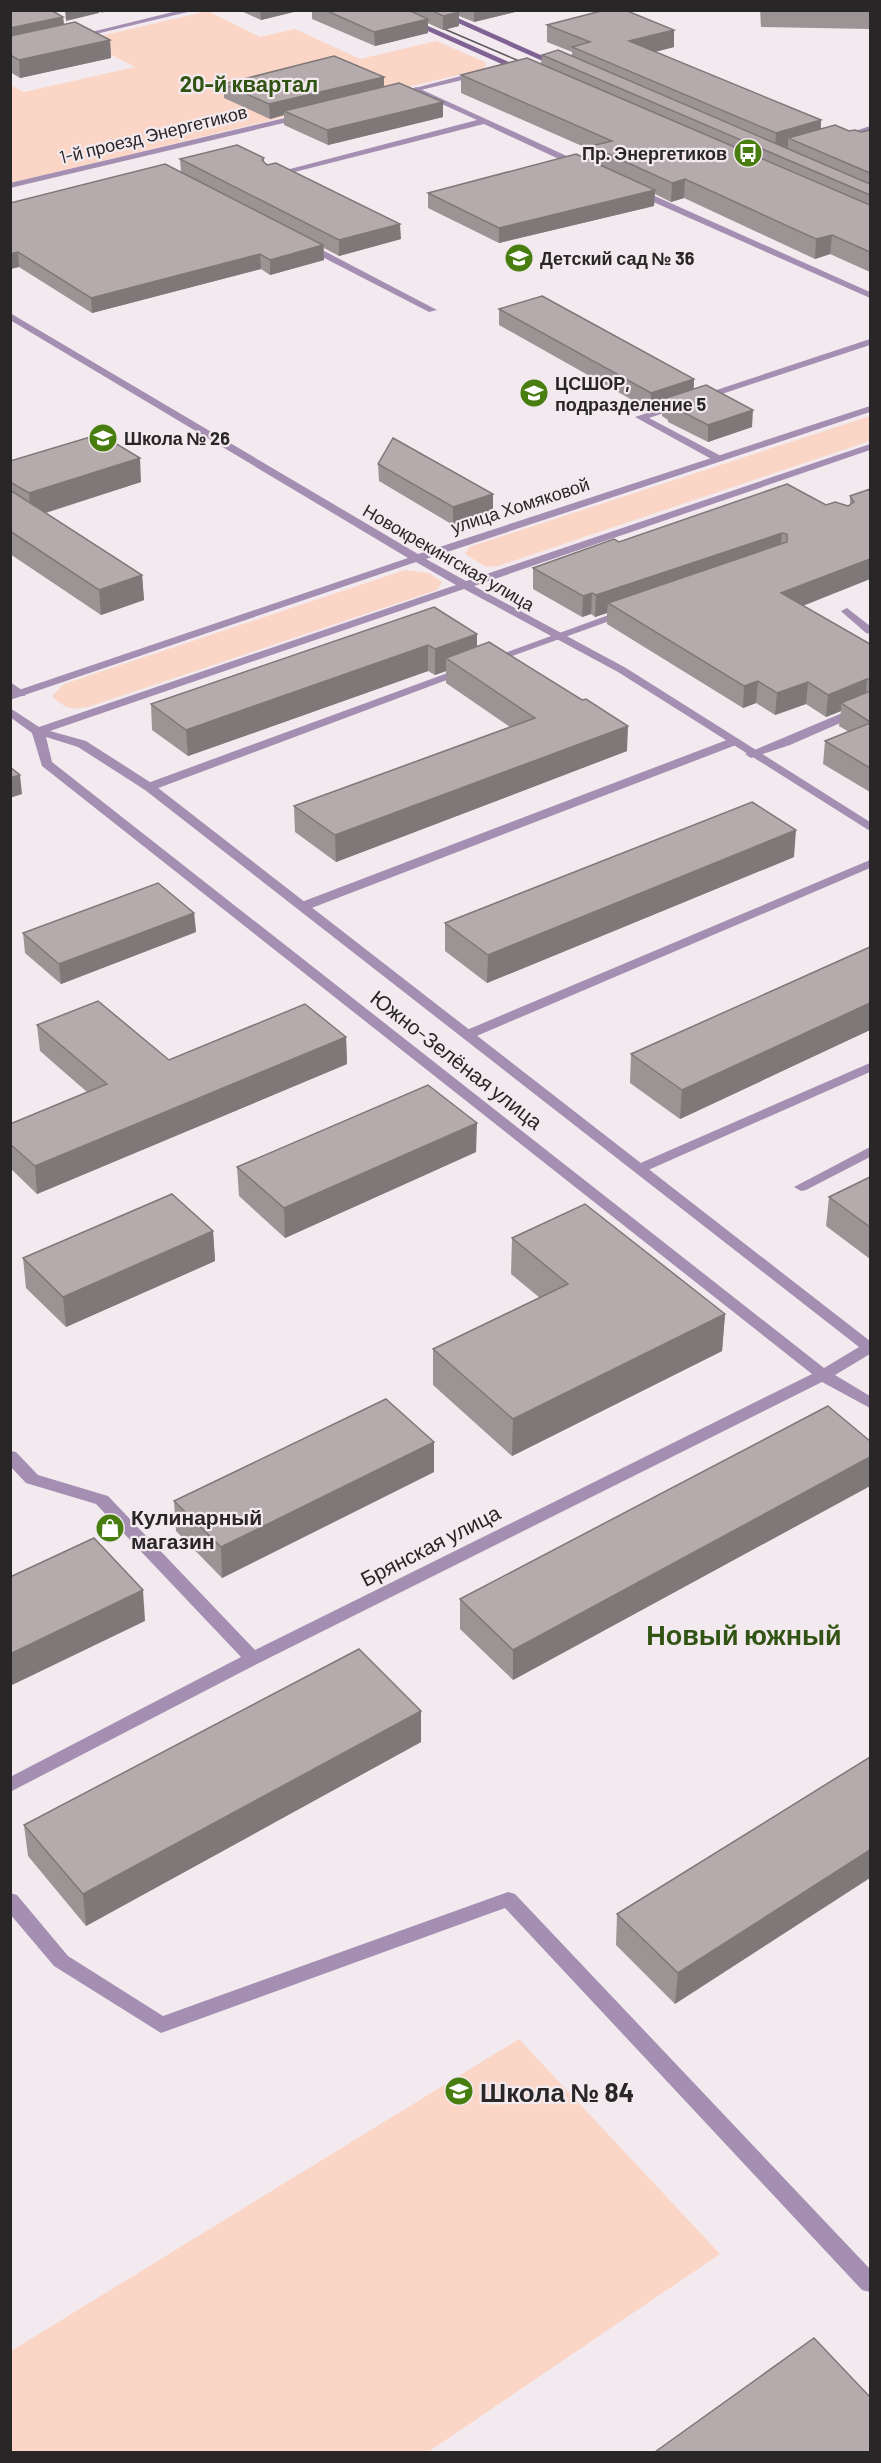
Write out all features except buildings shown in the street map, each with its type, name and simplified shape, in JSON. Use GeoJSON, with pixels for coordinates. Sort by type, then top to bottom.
{"type":"FeatureCollection","features":[{"type":"Feature","properties":{"kind":"main road"},"geometry":{"type":"LineString","coordinates":[[384,10],[534,75]]}},
{"type":"Feature","properties":{"kind":"main road"},"geometry":{"type":"LineString","coordinates":[[432,10],[564,67]]}},
{"type":"Feature","properties":{"kind":"street"},"geometry":{"type":"LineString","coordinates":[[67,38],[193,10]]}},
{"type":"Feature","properties":{"kind":"street"},"geometry":{"type":"LineString","coordinates":[[382,97],[513,65]]}},
{"type":"Feature","properties":{"kind":"street"},"geometry":{"type":"LineString","coordinates":[[416,89],[588,169]]}},
{"type":"Feature","properties":{"kind":"street","name":"1-й проезд Энергетиков"},"geometry":{"type":"LineString","coordinates":[[10,186],[314,113]]}},
{"type":"Feature","properties":{"kind":"street"},"geometry":{"type":"LineString","coordinates":[[269,175],[484,121]]}},
{"type":"Feature","properties":{"kind":"street"},"geometry":{"type":"LineString","coordinates":[[826,141],[870,129]]}},
{"type":"Feature","properties":{"kind":"street"},"geometry":{"type":"LineString","coordinates":[[134,155],[154,166]]}},
{"type":"Feature","properties":{"kind":"street"},"geometry":{"type":"LineString","coordinates":[[630,189],[870,295]]}},
{"type":"Feature","properties":{"kind":"street"},"geometry":{"type":"LineString","coordinates":[[298,241],[432,310]]}},
{"type":"Feature","properties":{"kind":"street","name":"Новокрекингская улица"},"geometry":{"type":"LineString","coordinates":[[10,316],[417,558],[556,636],[622,670],[751,754],[870,827]]}},
{"type":"Feature","properties":{"kind":"street"},"geometry":{"type":"LineString","coordinates":[[719,459],[640,417],[870,342]]}},
{"type":"Feature","properties":{"kind":"street","name":"улица Хомяковой"},"geometry":{"type":"LineString","coordinates":[[16,696],[417,558],[870,409]]}},
{"type":"Feature","properties":{"kind":"street"},"geometry":{"type":"LineString","coordinates":[[38,731],[466,585],[775,484],[870,447]]}},
{"type":"Feature","properties":{"kind":"street"},"geometry":{"type":"LineString","coordinates":[[149,787],[634,609]]}},
{"type":"Feature","properties":{"kind":"street"},"geometry":{"type":"LineString","coordinates":[[847,611],[870,631]]}},
{"type":"Feature","properties":{"kind":"street"},"geometry":{"type":"LineString","coordinates":[[10,685],[16,696]]}},
{"type":"Feature","properties":{"kind":"street"},"geometry":{"type":"LineString","coordinates":[[751,754],[786,742],[870,706]]}},
{"type":"Feature","properties":{"kind":"street","name":"Южно-Зелёная улица"},"geometry":{"type":"LineString","coordinates":[[10,711],[38,731],[82,744],[149,787],[870,1348]]}},
{"type":"Feature","properties":{"kind":"street","name":"Южно-Зелёная улица"},"geometry":{"type":"LineString","coordinates":[[38,731],[46,763],[823,1375],[870,1403]]}},
{"type":"Feature","properties":{"kind":"street"},"geometry":{"type":"LineString","coordinates":[[304,906],[732,741]]}},
{"type":"Feature","properties":{"kind":"street"},"geometry":{"type":"LineString","coordinates":[[467,1035],[870,864]]}},
{"type":"Feature","properties":{"kind":"street"},"geometry":{"type":"LineString","coordinates":[[641,1168],[870,1067]]}},
{"type":"Feature","properties":{"kind":"street"},"geometry":{"type":"LineString","coordinates":[[801,1187],[870,1151]]}},
{"type":"Feature","properties":{"kind":"street","name":"Брянская улица"},"geometry":{"type":"LineString","coordinates":[[10,1785],[253,1659],[823,1375],[870,1348]]}},
{"type":"Feature","properties":{"kind":"street"},"geometry":{"type":"LineString","coordinates":[[10,1456],[32,1479],[102,1500],[253,1659]]}},
{"type":"Feature","properties":{"kind":"street"},"geometry":{"type":"LineString","coordinates":[[10,1900],[61,1961],[161,2025],[508,1899],[870,2283]]}},
{"type":"Feature","properties":{"kind":"shaded area"},"geometry":{"type":"Polygon","coordinates":[[[208,11],[260,37],[295,29],[360,59],[436,41],[485,62],[486,66],[483,69],[11,183],[10,85],[24,92],[135,67],[83,40],[208,11]]]}},
{"type":"Feature","properties":{"kind":"shaded area"},"geometry":{"type":"Polygon","coordinates":[[[870,416],[870,441],[498,566],[486,567],[465,554],[469,547],[870,416]]]}},
{"type":"Feature","properties":{"kind":"shaded area"},"geometry":{"type":"Polygon","coordinates":[[[405,570],[429,573],[442,582],[437,590],[88,707],[68,708],[52,696],[64,684],[405,570]]]}},
{"type":"Feature","properties":{"kind":"shaded area"},"geometry":{"type":"Polygon","coordinates":[[[519,2039],[720,2254],[428,2452],[11,2452],[11,2351],[519,2039]]]}},
{"type":"Feature","properties":{"kind":"tram line"},"geometry":{"type":"LineString","coordinates":[[400,10],[533,67]]}},
{"type":"Feature","properties":{"kind":"place","name":"Пр. Энергетиков"},"geometry":{"type":"Point","coordinates":[748,153]}},
{"type":"Feature","properties":{"kind":"place","name":"Детский сад № 36"},"geometry":{"type":"Point","coordinates":[519,258]}},
{"type":"Feature","properties":{"kind":"place","name":"ЦСШОР, подразделение 5"},"geometry":{"type":"Point","coordinates":[534,393]}},
{"type":"Feature","properties":{"kind":"place","name":"Школа № 26"},"geometry":{"type":"Point","coordinates":[103,438]}},
{"type":"Feature","properties":{"kind":"place","name":"Кулинарный магазин"},"geometry":{"type":"Point","coordinates":[110,1528]}},
{"type":"Feature","properties":{"kind":"place","name":"Школа № 84"},"geometry":{"type":"Point","coordinates":[459,2091]}},
{"type":"Feature","properties":{"kind":"district","name":"20-й квартал"},"geometry":{"type":"Point","coordinates":[249,83]}},
{"type":"Feature","properties":{"kind":"district","name":"Новый южный"},"geometry":{"type":"Point","coordinates":[744,1634]}}]}
